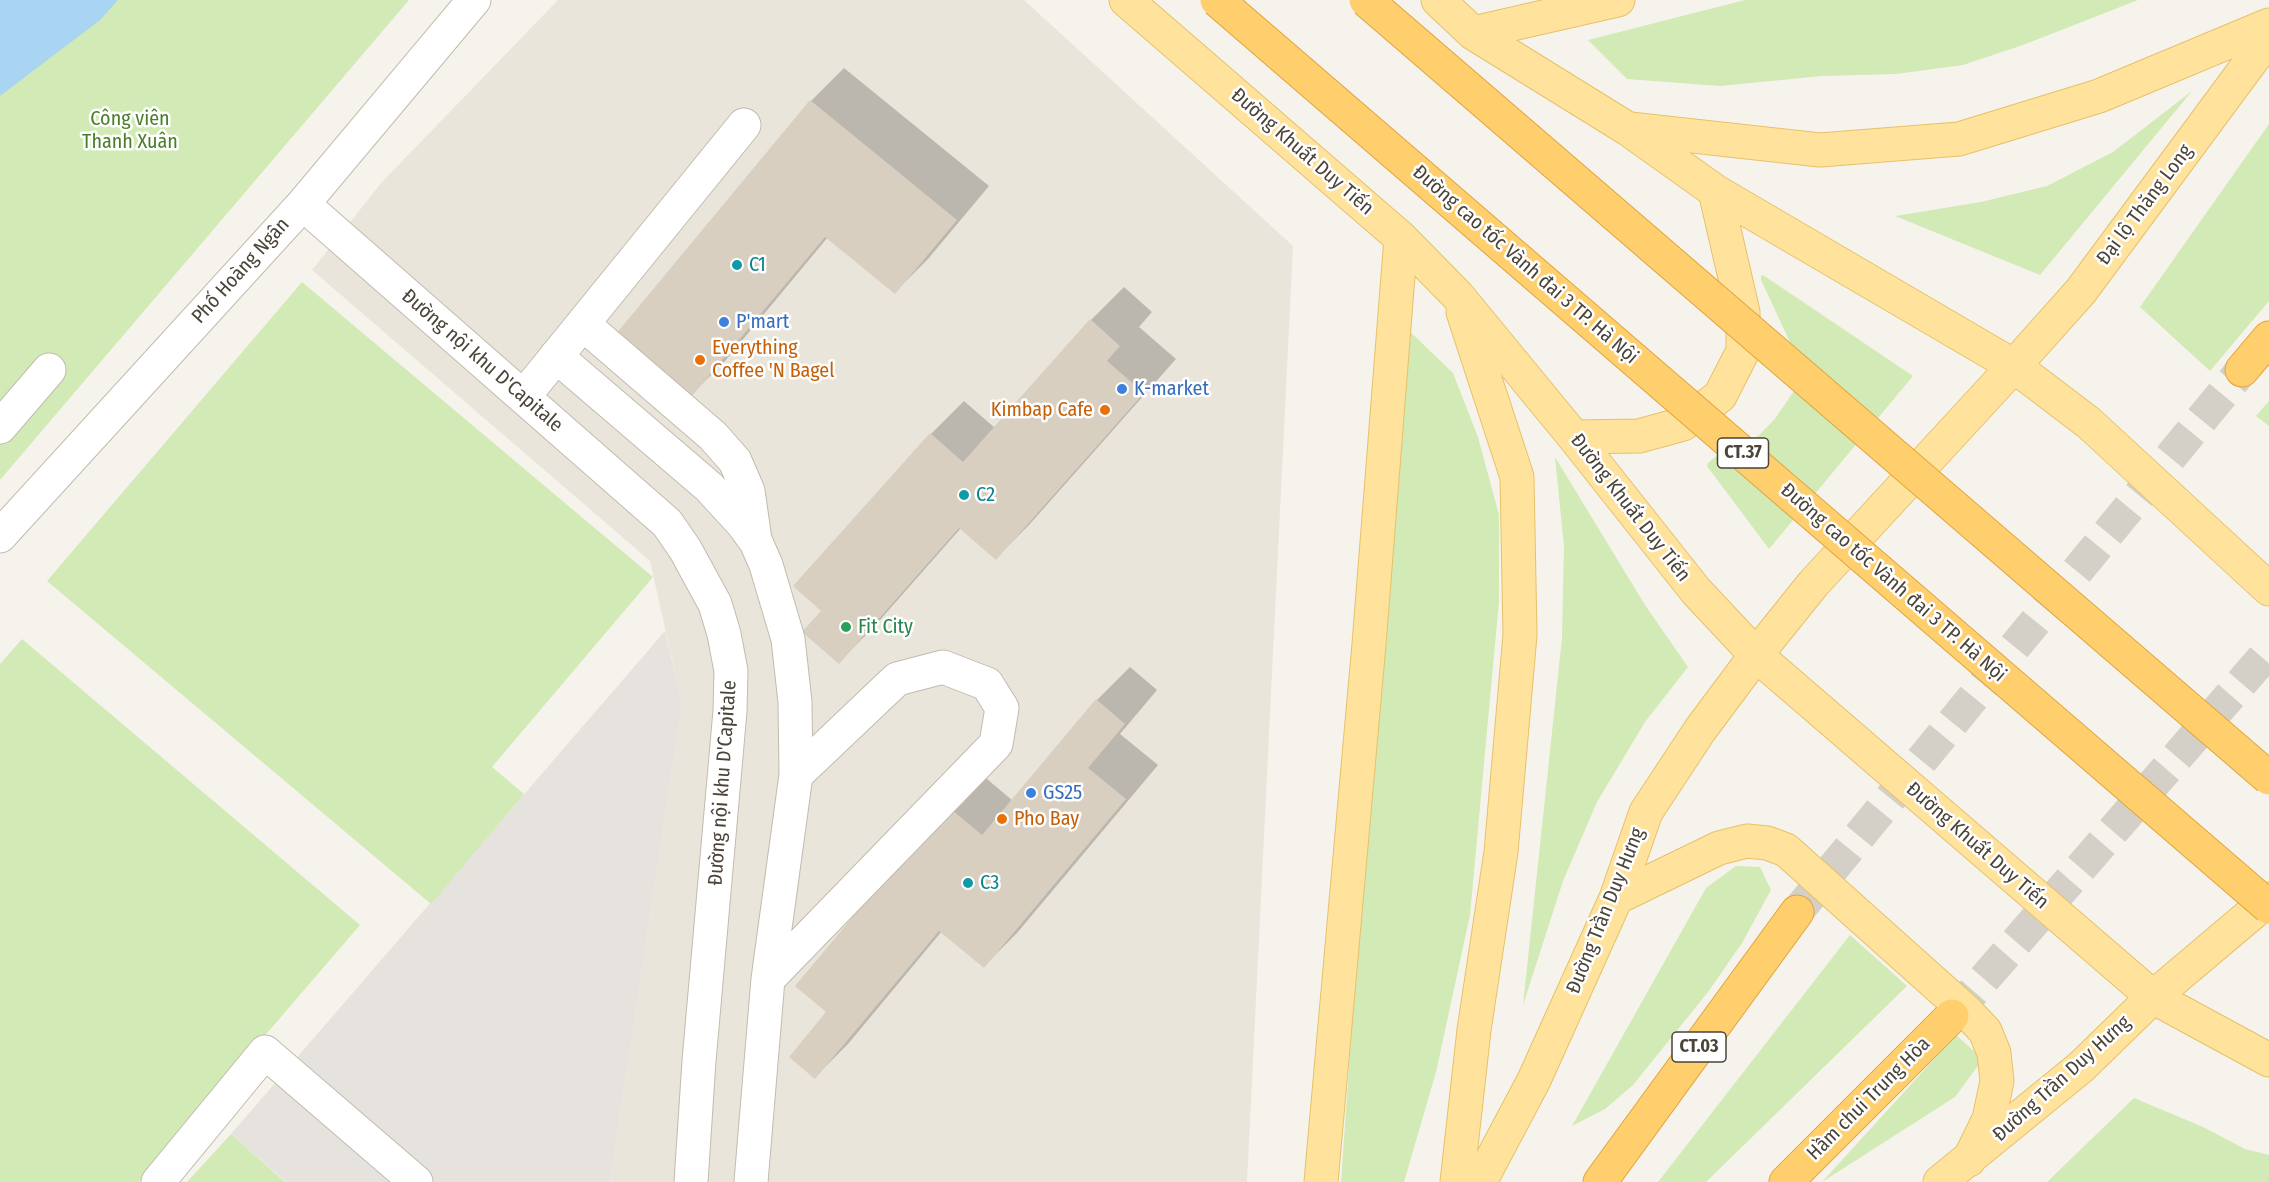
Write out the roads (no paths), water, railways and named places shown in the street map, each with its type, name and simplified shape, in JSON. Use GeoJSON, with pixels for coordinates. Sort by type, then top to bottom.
{"type":"FeatureCollection","features":[{"type":"Feature","properties":{"kind":"highway","name":"Đường cao tốc Vành đai 3 TP. Hà Nội"},"geometry":{"type":"LineString","coordinates":[[1217,0],[2269,907]]}},
{"type":"Feature","properties":{"kind":"highway"},"geometry":{"type":"LineString","coordinates":[[1366,0],[2269,778]]}},
{"type":"Feature","properties":{"kind":"highway"},"geometry":{"type":"LineString","coordinates":[[2242,370],[2269,338]]}},
{"type":"Feature","properties":{"kind":"highway","name":"CT.03"},"geometry":{"type":"LineString","coordinates":[[1600,1182],[1797,912]]}},
{"type":"Feature","properties":{"kind":"highway","name":"Hầm chui Trung Hòa"},"geometry":{"type":"LineString","coordinates":[[1786,1182],[1952,1016]]}},
{"type":"Feature","properties":{"kind":"main road","name":"Đường Khuất Duy Tiến"},"geometry":{"type":"LineString","coordinates":[[1126,0],[1401,238],[1458,296],[1574,436],[1696,591],[1756,655],[2153,997],[2269,1060]]}},
{"type":"Feature","properties":{"kind":"main road"},"geometry":{"type":"LineString","coordinates":[[1438,0],[1473,33],[1628,129],[1715,191],[2014,366],[2089,423],[2269,589]]}},
{"type":"Feature","properties":{"kind":"main road"},"geometry":{"type":"LineString","coordinates":[[1473,33],[1618,0]]}},
{"type":"Feature","properties":{"kind":"main road"},"geometry":{"type":"LineString","coordinates":[[1628,129],[1820,150],[1959,139],[2099,96],[2269,25]]}},
{"type":"Feature","properties":{"kind":"main road","name":"Đại lộ Thăng Long"},"geometry":{"type":"LineString","coordinates":[[1756,655],[1813,584],[2081,291],[2269,38]]}},
{"type":"Feature","properties":{"kind":"main road"},"geometry":{"type":"LineString","coordinates":[[1574,436],[1639,436],[1683,424],[1720,396],[1743,351],[1743,312],[1715,191]]}},
{"type":"Feature","properties":{"kind":"main road"},"geometry":{"type":"LineString","coordinates":[[1322,1182],[1369,644],[1401,238]]}},
{"type":"Feature","properties":{"kind":"main road"},"geometry":{"type":"LineString","coordinates":[[1457,1182],[1474,1030],[1501,852],[1520,635],[1517,477],[1458,296]]}},
{"type":"Feature","properties":{"kind":"main road","name":"Đường Trần Duy Hưng"},"geometry":{"type":"LineString","coordinates":[[1480,1182],[1534,1080],[1616,898],[1646,812],[1700,730],[1756,655]]}},
{"type":"Feature","properties":{"kind":"main road"},"geometry":{"type":"LineString","coordinates":[[1616,898],[1719,848],[1747,841],[1767,843],[1786,850],[1967,1012],[1985,1031],[1994,1053],[1998,1081],[1989,1119],[1969,1160]]}},
{"type":"Feature","properties":{"kind":"main road","name":"Đường Trần Duy Hưng"},"geometry":{"type":"LineString","coordinates":[[1940,1182],[2081,1067],[2153,997],[2269,899]]}},
{"type":"Feature","properties":{"kind":"street","name":"Phố Hoàng Ngân"},"geometry":{"type":"LineString","coordinates":[[1,533],[303,204],[474,0]]}},
{"type":"Feature","properties":{"kind":"street"},"geometry":{"type":"LineString","coordinates":[[524,396],[744,125]]}},
{"type":"Feature","properties":{"kind":"street","name":"Đường nội khu D'Capitale"},"geometry":{"type":"LineString","coordinates":[[303,204],[667,524],[685,549],[715,604],[724,634],[730,671],[730,711],[699,1061],[691,1182]]}},
{"type":"Feature","properties":{"kind":"street"},"geometry":{"type":"LineString","coordinates":[[583,324],[713,436],[735,461],[748,491],[756,542]]}},
{"type":"Feature","properties":{"kind":"street"},"geometry":{"type":"LineString","coordinates":[[556,357],[709,487],[742,524],[756,542],[766,565],[788,639],[795,702],[796,775],[768,979],[756,1178]]}},
{"type":"Feature","properties":{"kind":"street"},"geometry":{"type":"LineString","coordinates":[[0,428],[49,370]]}},
{"type":"Feature","properties":{"kind":"street"},"geometry":{"type":"LineString","coordinates":[[768,979],[996,744],[1002,708],[987,684],[943,667],[897,679],[796,775]]}},
{"type":"Feature","properties":{"kind":"street"},"geometry":{"type":"LineString","coordinates":[[158,1182],[265,1052],[416,1182]]}},
{"type":"Feature","properties":{"kind":"water"},"geometry":{"type":"Polygon","coordinates":[[[0,0],[118,0],[100,20],[0,96],[0,0]]]}},
{"type":"Feature","properties":{"kind":"tunnel"},"geometry":{"type":"LineString","coordinates":[[1797,912],[2242,370]]}},
{"type":"Feature","properties":{"kind":"tunnel"},"geometry":{"type":"LineString","coordinates":[[1952,1016],[2269,651]]}},
{"type":"Feature","properties":{"kind":"place","name":"C1"},"geometry":{"type":"Point","coordinates":[737,265]}},
{"type":"Feature","properties":{"kind":"place","name":"P'mart"},"geometry":{"type":"Point","coordinates":[724,322]}},
{"type":"Feature","properties":{"kind":"place","name":"Everything Coffee 'N Bagel"},"geometry":{"type":"Point","coordinates":[700,360]}},
{"type":"Feature","properties":{"kind":"place","name":"K-market"},"geometry":{"type":"Point","coordinates":[1122,389]}},
{"type":"Feature","properties":{"kind":"place","name":"Kimbap Cafe"},"geometry":{"type":"Point","coordinates":[1105,410]}},
{"type":"Feature","properties":{"kind":"place","name":"C2"},"geometry":{"type":"Point","coordinates":[964,495]}},
{"type":"Feature","properties":{"kind":"place","name":"Fit City"},"geometry":{"type":"Point","coordinates":[846,627]}},
{"type":"Feature","properties":{"kind":"place","name":"GS25"},"geometry":{"type":"Point","coordinates":[1031,793]}},
{"type":"Feature","properties":{"kind":"place","name":"Pho Bay"},"geometry":{"type":"Point","coordinates":[1002,819]}},
{"type":"Feature","properties":{"kind":"place","name":"C3"},"geometry":{"type":"Point","coordinates":[968,883]}},
{"type":"Feature","properties":{"kind":"park label","name":"Công viên Thanh Xuân"},"geometry":{"type":"Point","coordinates":[130,130]}}]}
